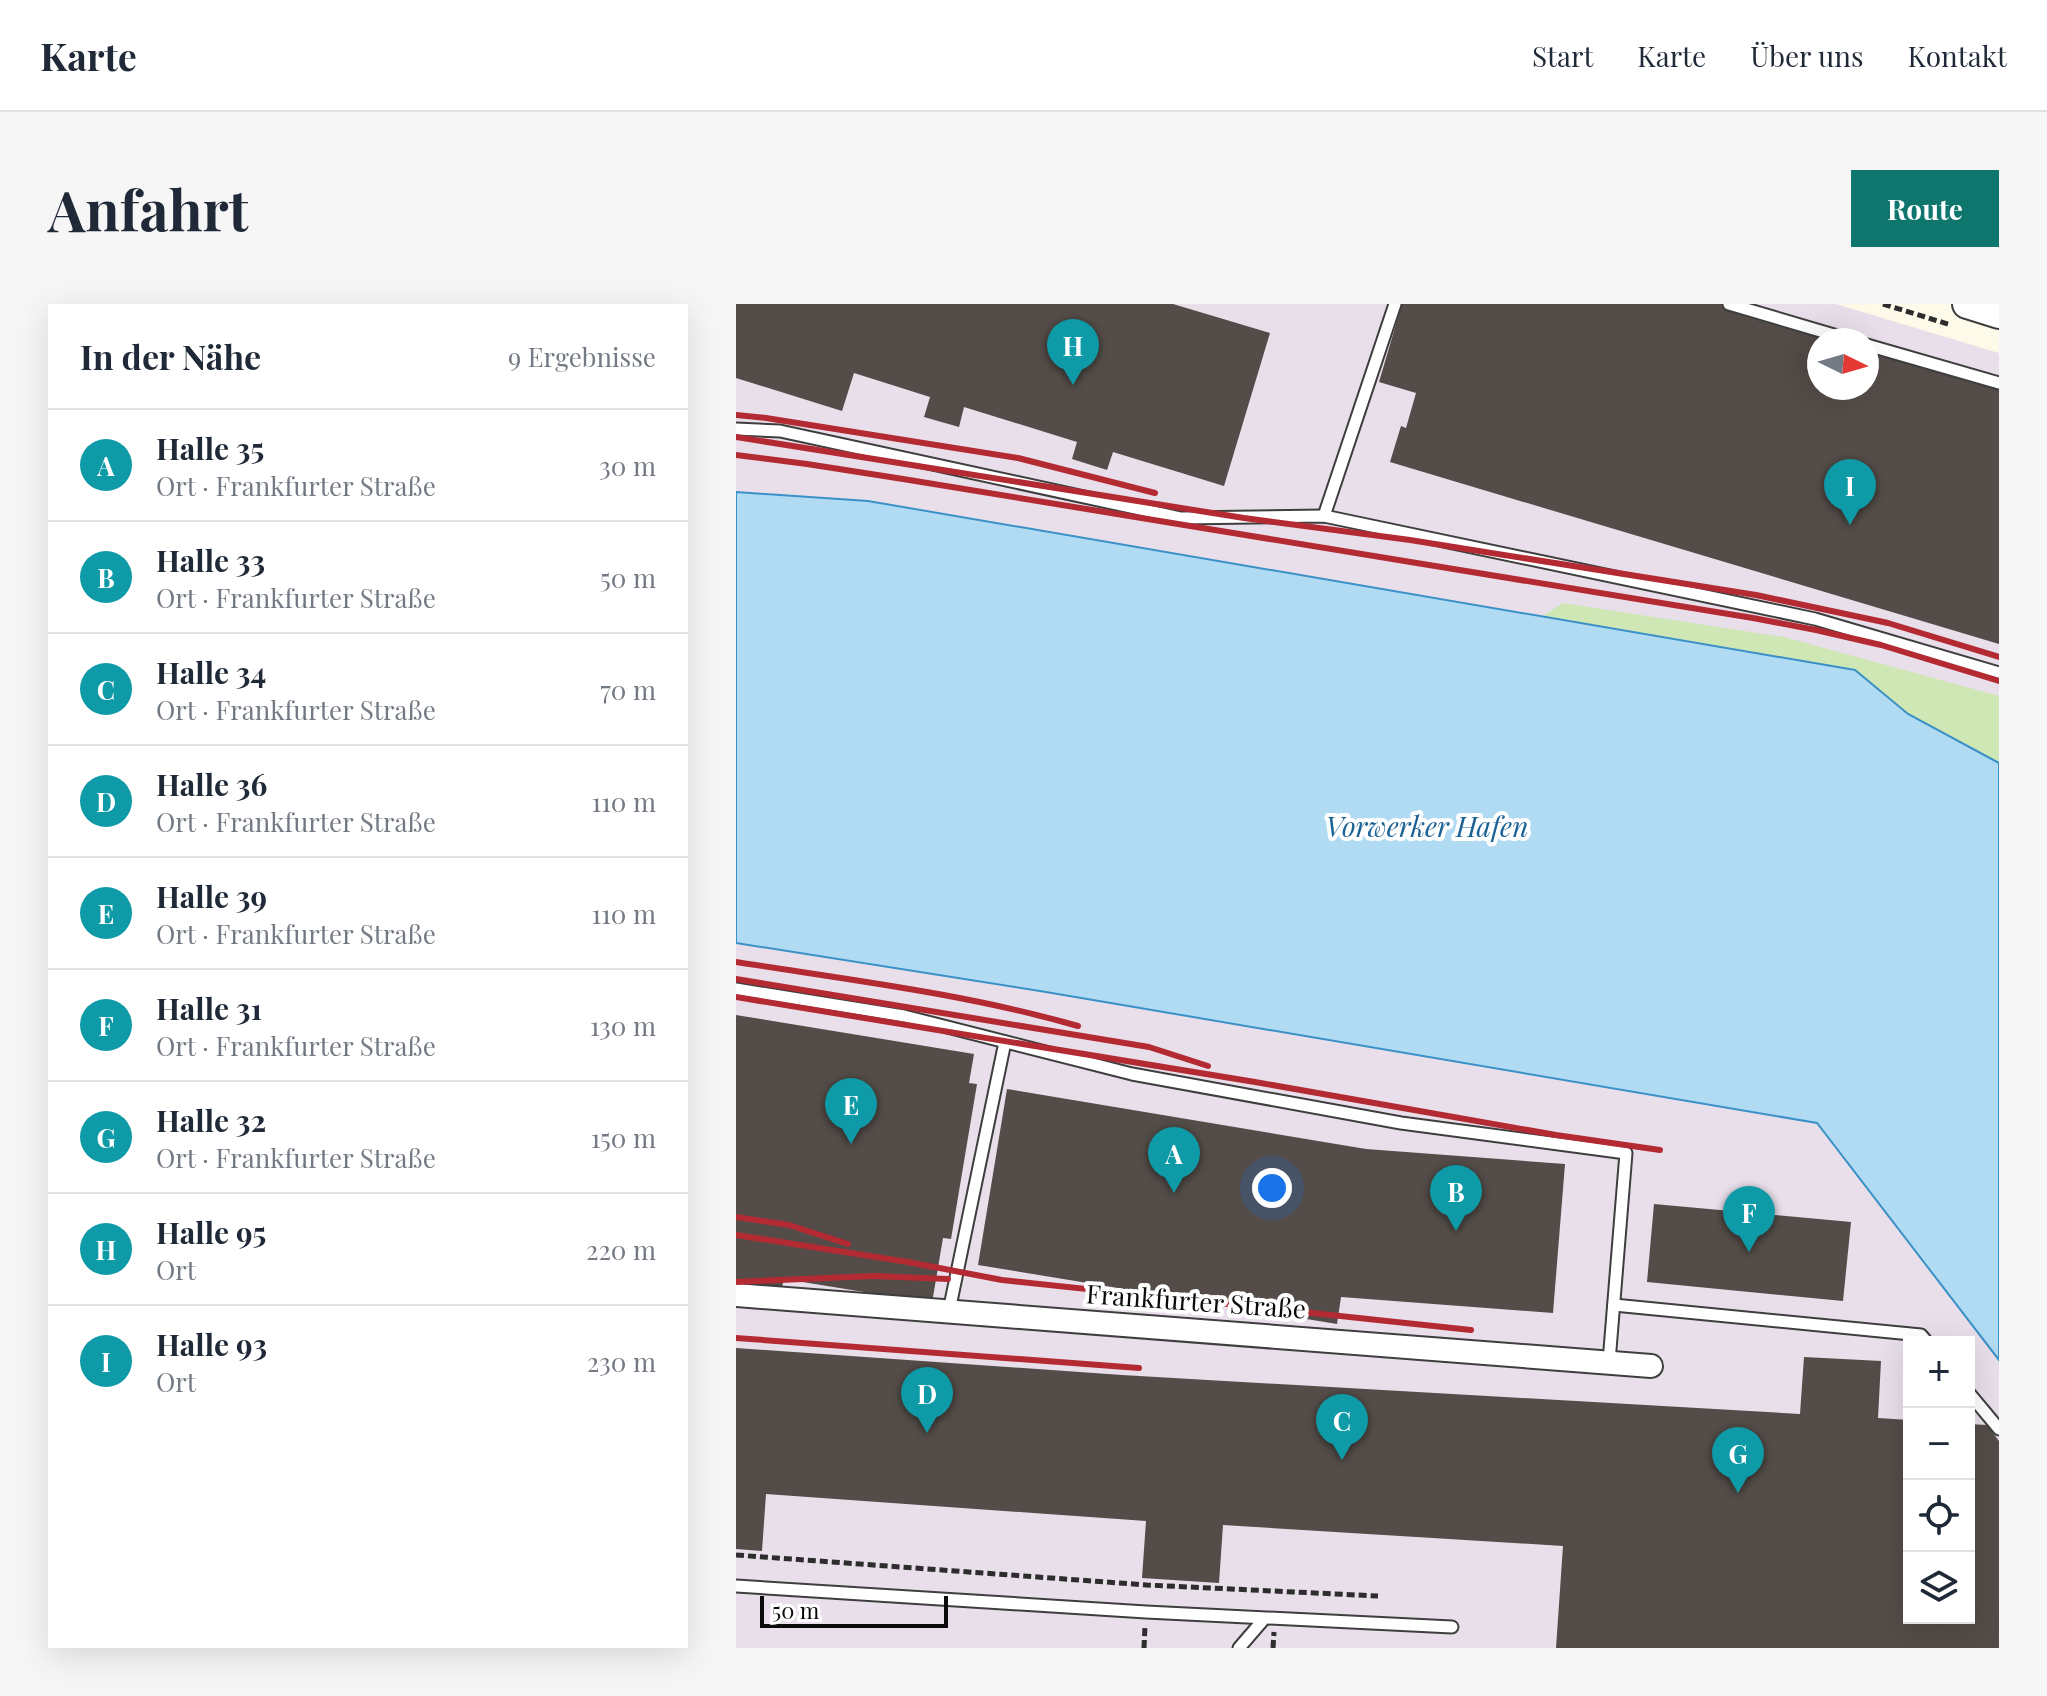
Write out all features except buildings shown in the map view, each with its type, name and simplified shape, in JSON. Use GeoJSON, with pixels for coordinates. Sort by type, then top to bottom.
{"type":"FeatureCollection","features":[{"type":"Feature","properties":{"kind":"street"},"geometry":{"type":"LineString","coordinates":[[1961,315],[1999,314]]}},
{"type":"Feature","properties":{"kind":"street","name":"Frankfurter Straße"},"geometry":{"type":"LineString","coordinates":[[736,1295],[1651,1366]]}},
{"type":"Feature","properties":{"kind":"lane"},"geometry":{"type":"LineString","coordinates":[[1324,516],[1395,304]]}},
{"type":"Feature","properties":{"kind":"lane"},"geometry":{"type":"LineString","coordinates":[[1729,304],[1810,328]]}},
{"type":"Feature","properties":{"kind":"lane"},"geometry":{"type":"LineString","coordinates":[[1879,348],[1999,383]]}},
{"type":"Feature","properties":{"kind":"lane"},"geometry":{"type":"LineString","coordinates":[[736,429],[780,431],[1181,518],[1324,516],[1815,619],[1999,673]]}},
{"type":"Feature","properties":{"kind":"lane"},"geometry":{"type":"LineString","coordinates":[[736,989],[904,1016],[1132,1074],[1386,1120],[1626,1153],[1609,1362]]}},
{"type":"Feature","properties":{"kind":"lane"},"geometry":{"type":"LineString","coordinates":[[949,1311],[1005,1042]]}},
{"type":"Feature","properties":{"kind":"lane"},"geometry":{"type":"LineString","coordinates":[[1614,1305],[1922,1336]]}},
{"type":"Feature","properties":{"kind":"lane"},"geometry":{"type":"LineString","coordinates":[[1975,1400],[1999,1429]]}},
{"type":"Feature","properties":{"kind":"lane"},"geometry":{"type":"LineString","coordinates":[[736,1586],[1264,1619],[1452,1627]]}},
{"type":"Feature","properties":{"kind":"lane"},"geometry":{"type":"LineString","coordinates":[[1239,1648],[1264,1619]]}},
{"type":"Feature","properties":{"kind":"path"},"geometry":{"type":"LineString","coordinates":[[1883,304],[1961,315]]}},
{"type":"Feature","properties":{"kind":"path"},"geometry":{"type":"LineString","coordinates":[[736,1555],[1147,1585],[1378,1596]]}},
{"type":"Feature","properties":{"kind":"shaded area"},"geometry":{"type":"Polygon","coordinates":[[[736,304],[1836,304],[1999,353],[1999,763],[1908,714],[1855,670],[868,501],[736,492],[736,304]]]}},
{"type":"Feature","properties":{"kind":"shaded area"},"geometry":{"type":"Polygon","coordinates":[[[736,943],[1040,991],[1817,1123],[1999,1360],[1999,1648],[736,1648],[736,943]]]}},
{"type":"Feature","properties":{"kind":"green space"},"geometry":{"type":"Polygon","coordinates":[[[1563,603],[1784,637],[1999,696],[1999,763],[1908,714],[1855,670],[1543,616],[1563,603]]]}},
{"type":"Feature","properties":{"kind":"water","name":"Vorwerker Hafen"},"geometry":{"type":"Polygon","coordinates":[[[736,492],[868,501],[1855,670],[1908,714],[1999,763],[1999,1360],[1817,1123],[1040,991],[736,943],[736,492]]]}},
{"type":"Feature","properties":{"kind":"railway"},"geometry":{"type":"LineString","coordinates":[[736,415],[1018,458],[1155,493]]}},
{"type":"Feature","properties":{"kind":"railway"},"geometry":{"type":"LineString","coordinates":[[736,437],[1756,595],[1888,623],[1999,657]]}},
{"type":"Feature","properties":{"kind":"railway"},"geometry":{"type":"LineString","coordinates":[[736,455],[903,479],[1753,618],[1881,645],[1999,681]]}},
{"type":"Feature","properties":{"kind":"railway"},"geometry":{"type":"LineString","coordinates":[[736,962],[951,996],[1078,1026]]}},
{"type":"Feature","properties":{"kind":"railway"},"geometry":{"type":"LineString","coordinates":[[736,979],[1149,1047],[1208,1066]]}},
{"type":"Feature","properties":{"kind":"railway"},"geometry":{"type":"LineString","coordinates":[[736,997],[1660,1150]]}},
{"type":"Feature","properties":{"kind":"railway"},"geometry":{"type":"LineString","coordinates":[[736,1217],[789,1225],[848,1244]]}},
{"type":"Feature","properties":{"kind":"railway"},"geometry":{"type":"LineString","coordinates":[[736,1235],[1002,1280],[1471,1330]]}},
{"type":"Feature","properties":{"kind":"railway"},"geometry":{"type":"LineString","coordinates":[[736,1282],[874,1276],[948,1279]]}},
{"type":"Feature","properties":{"kind":"railway"},"geometry":{"type":"LineString","coordinates":[[736,1338],[1139,1368]]}},
{"type":"Feature","properties":{"kind":"place","name":"Halle 95"},"geometry":{"type":"Point","coordinates":[1073,385]}},
{"type":"Feature","properties":{"kind":"place","name":"Halle 93"},"geometry":{"type":"Point","coordinates":[1850,525]}},
{"type":"Feature","properties":{"kind":"place","name":"Halle 39"},"geometry":{"type":"Point","coordinates":[851,1144]}},
{"type":"Feature","properties":{"kind":"place","name":"Halle 35"},"geometry":{"type":"Point","coordinates":[1174,1193]}},
{"type":"Feature","properties":{"kind":"place","name":"Halle 33"},"geometry":{"type":"Point","coordinates":[1456,1231]}},
{"type":"Feature","properties":{"kind":"place","name":"Halle 31"},"geometry":{"type":"Point","coordinates":[1749,1252]}},
{"type":"Feature","properties":{"kind":"place","name":"Halle 36"},"geometry":{"type":"Point","coordinates":[927,1433]}},
{"type":"Feature","properties":{"kind":"place","name":"Halle 34"},"geometry":{"type":"Point","coordinates":[1342,1460]}},
{"type":"Feature","properties":{"kind":"place","name":"Halle 32"},"geometry":{"type":"Point","coordinates":[1738,1493]}}]}
